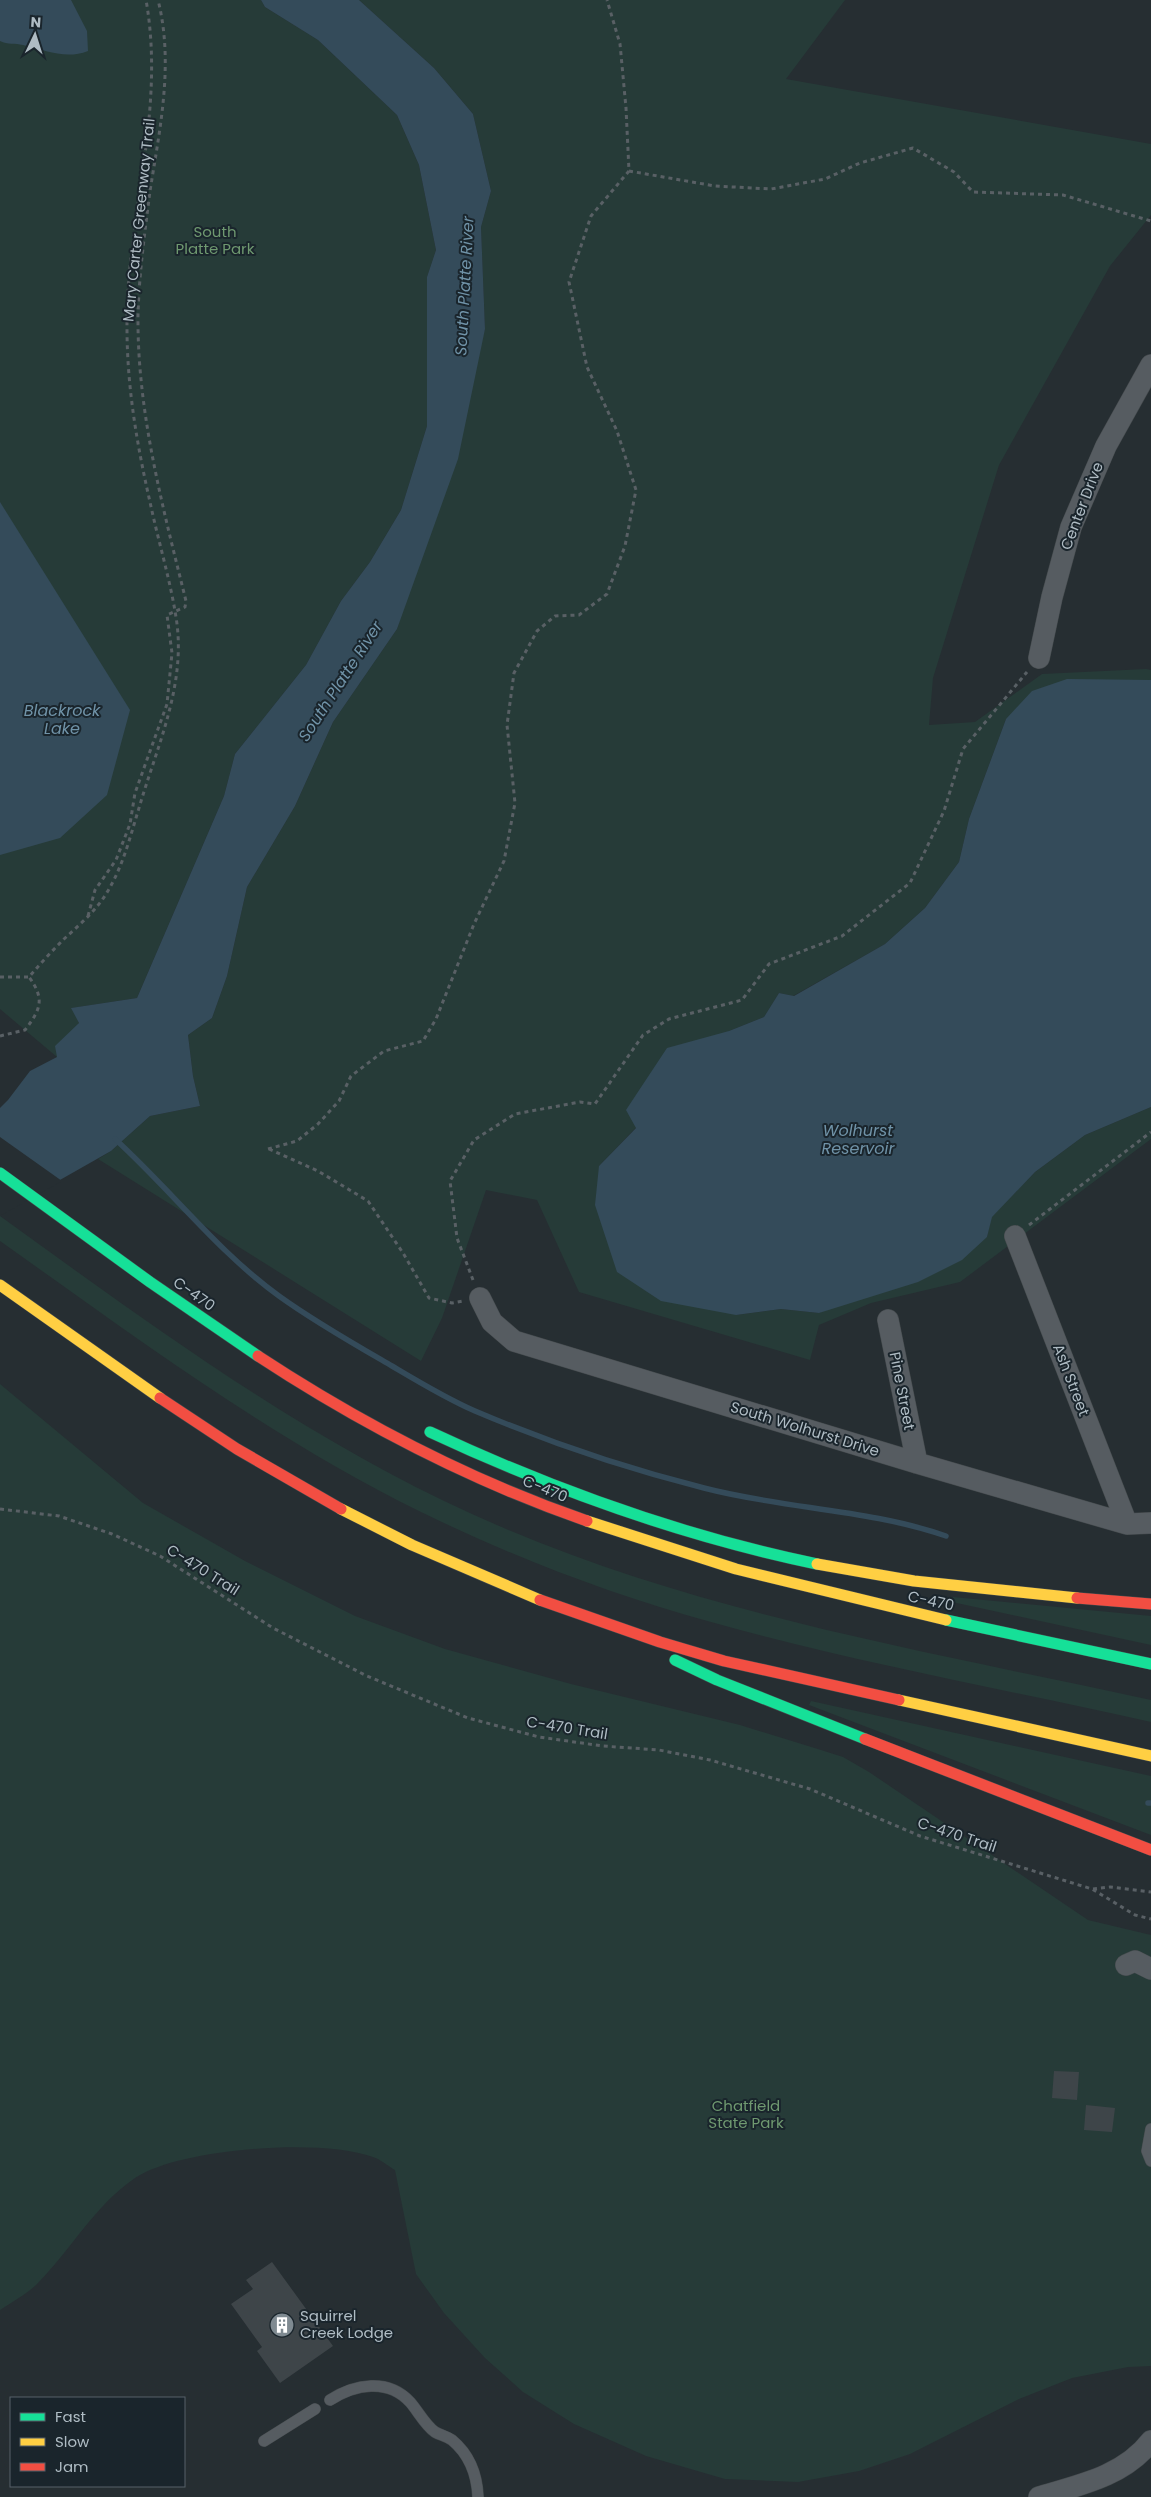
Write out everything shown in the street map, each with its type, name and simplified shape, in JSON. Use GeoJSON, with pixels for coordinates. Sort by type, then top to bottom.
{"type":"FeatureCollection","features":[{"type":"Feature","properties":{"kind":"highway","name":"C-470"},"geometry":{"type":"LineString","coordinates":[[0,1173],[146,1279],[242,1345],[334,1402],[447,1462],[586,1521],[712,1564],[797,1587],[1151,1664]]}},
{"type":"Feature","properties":{"kind":"highway"},"geometry":{"type":"LineString","coordinates":[[146,1279],[180,1286]]}},
{"type":"Feature","properties":{"kind":"highway"},"geometry":{"type":"LineString","coordinates":[[0,1285],[185,1416],[320,1498],[392,1535],[538,1599],[694,1653],[784,1676],[1151,1756]]}},
{"type":"Feature","properties":{"kind":"highway"},"geometry":{"type":"LineString","coordinates":[[421,1428],[500,1464],[581,1496],[658,1523],[759,1551],[846,1570],[972,1589],[1151,1604]]}},
{"type":"Feature","properties":{"kind":"highway"},"geometry":{"type":"LineString","coordinates":[[632,1632],[677,1661],[717,1680],[971,1782],[1151,1850]]}},
{"type":"Feature","properties":{"kind":"street","name":"Center Drive"},"geometry":{"type":"LineString","coordinates":[[1039,658],[1052,597],[1071,527],[1106,446],[1151,365]]}},
{"type":"Feature","properties":{"kind":"street","name":"Ash Street"},"geometry":{"type":"LineString","coordinates":[[1014,1236],[1127,1524]]}},
{"type":"Feature","properties":{"kind":"street","name":"South Wolhurst Drive"},"geometry":{"type":"LineString","coordinates":[[480,1298],[492,1322],[514,1341],[917,1463],[1127,1524],[1151,1523]]}},
{"type":"Feature","properties":{"kind":"street","name":"Pine Street"},"geometry":{"type":"LineString","coordinates":[[888,1320],[917,1463]]}},
{"type":"Feature","properties":{"kind":"street"},"geometry":{"type":"LineString","coordinates":[[1126,1965],[1135,1961],[1151,1969]]}},
{"type":"Feature","properties":{"kind":"street"},"geometry":{"type":"LineString","coordinates":[[1049,2496],[1115,2473],[1141,2454],[1151,2441]]}},
{"type":"Feature","properties":{"kind":"lane"},"geometry":{"type":"LineString","coordinates":[[1151,2129],[1147,2151],[1151,2160]]}},
{"type":"Feature","properties":{"kind":"lane"},"geometry":{"type":"LineString","coordinates":[[330,2400],[363,2385],[392,2388],[409,2400],[435,2432],[452,2440],[461,2449],[474,2468],[478,2497]]}},
{"type":"Feature","properties":{"kind":"lane"},"geometry":{"type":"LineString","coordinates":[[264,2441],[314,2409]]}},
{"type":"Feature","properties":{"kind":"path","name":"Mary Carter Greenway Trail"},"geometry":{"type":"LineString","coordinates":[[29,977],[88,917],[106,895],[122,862],[166,726],[176,678],[179,650],[175,612],[142,468],[130,393],[128,359],[129,277],[152,94],[152,34],[146,0]]}},
{"type":"Feature","properties":{"kind":"path","name":"Mary Carter Greenway Trail"},"geometry":{"type":"LineString","coordinates":[[88,917],[94,890],[116,860],[130,824],[135,793],[167,704],[172,653],[167,615],[185,607],[186,601],[149,438],[139,344],[138,314],[164,92],[163,21],[158,0]]}},
{"type":"Feature","properties":{"kind":"path"},"geometry":{"type":"LineString","coordinates":[[607,0],[620,44],[629,171],[591,216],[569,282],[587,367],[617,431],[636,490],[625,546],[607,594],[580,615],[555,616],[536,631],[514,673],[506,725],[515,803],[504,861],[474,924],[436,1020],[423,1041],[384,1051],[351,1076],[339,1101],[318,1124],[297,1141],[268,1149],[318,1171],[368,1201],[403,1252],[429,1298],[452,1304],[480,1298],[457,1238],[450,1181],[474,1140],[515,1114],[580,1102],[595,1104],[643,1035],[669,1020],[742,1000],[769,964],[842,936],[910,883],[944,811],[963,749],[1039,658]]}},
{"type":"Feature","properties":{"kind":"path"},"geometry":{"type":"LineString","coordinates":[[629,171],[715,186],[771,188],[825,179],[860,163],[913,148],[954,172],[973,192],[1063,195],[1151,221]]}},
{"type":"Feature","properties":{"kind":"path"},"geometry":{"type":"LineString","coordinates":[[0,977],[29,977],[38,990],[38,1013],[26,1030],[0,1036]]}},
{"type":"Feature","properties":{"kind":"path"},"geometry":{"type":"LineString","coordinates":[[1014,1236],[1151,1132]]}},
{"type":"Feature","properties":{"kind":"path","name":"C-470 Trail"},"geometry":{"type":"LineString","coordinates":[[0,1509],[59,1516],[112,1534],[160,1556],[273,1628],[367,1676],[468,1718],[539,1737],[603,1746],[659,1750],[710,1760],[810,1789],[920,1836],[1092,1889],[1135,1914],[1151,1919]]}},
{"type":"Feature","properties":{"kind":"path"},"geometry":{"type":"LineString","coordinates":[[1092,1889],[1110,1887],[1151,1892]]}},
{"type":"Feature","properties":{"kind":"green space","name":"South Platte Park"},"geometry":{"type":"Polygon","coordinates":[[[0,0],[261,0],[265,7],[318,40],[397,115],[419,165],[436,250],[427,277],[427,426],[401,510],[370,562],[341,601],[306,665],[235,754],[224,796],[137,998],[72,1008],[79,1023],[57,1057],[0,1009],[0,0]]]}},
{"type":"Feature","properties":{"kind":"green space"},"geometry":{"type":"Polygon","coordinates":[[[359,0],[845,0],[786,79],[1151,144],[1151,215],[1110,266],[999,465],[933,678],[929,725],[975,722],[1042,674],[1146,669],[1151,670],[1151,680],[1145,680],[1006,719],[969,819],[959,862],[925,908],[885,944],[793,996],[779,993],[764,1017],[729,1031],[599,1166],[736,1315],[781,1309],[819,1313],[987,1237],[991,1217],[1035,1172],[1085,1135],[1151,1107],[1151,1139],[960,1282],[871,1303],[819,1325],[810,1360],[579,1292],[537,1200],[486,1190],[442,1318],[421,1361],[98,1159],[111,1151],[150,1116],[200,1106],[193,1076],[188,1035],[212,1018],[227,976],[247,887],[295,806],[333,722],[397,629],[485,329],[481,227],[491,191],[473,114],[434,68],[359,0]]]}},
{"type":"Feature","properties":{"kind":"green space"},"geometry":{"type":"Polygon","coordinates":[[[0,1216],[171,1338],[288,1415],[409,1484],[472,1514],[554,1548],[637,1577],[721,1603],[892,1645],[1151,1700],[1151,1722],[875,1663],[766,1637],[637,1600],[563,1574],[456,1529],[365,1483],[311,1452],[205,1385],[154,1350],[0,1241],[0,1216]]]}},
{"type":"Feature","properties":{"kind":"green space","name":"Chatfield State Park"},"geometry":{"type":"Polygon","coordinates":[[[0,1384],[143,1503],[245,1561],[355,1616],[445,1649],[571,1684],[740,1725],[843,1757],[869,1772],[1088,1920],[1151,1935],[1151,2366],[1128,2367],[1072,2378],[1019,2399],[910,2454],[859,2471],[798,2482],[725,2479],[646,2456],[574,2424],[523,2392],[485,2358],[444,2313],[416,2274],[395,2170],[373,2157],[350,2151],[320,2148],[287,2147],[216,2153],[184,2159],[156,2168],[135,2178],[107,2202],[37,2284],[24,2295],[0,2310],[0,1384]]]}},
{"type":"Feature","properties":{"kind":"green space"},"geometry":{"type":"Polygon","coordinates":[[[953,1597],[1151,1616],[1151,1645],[952,1602],[953,1597]]]}},
{"type":"Feature","properties":{"kind":"green space"},"geometry":{"type":"Polygon","coordinates":[[[811,1701],[1151,1776],[1151,1835],[809,1705],[811,1701]]]}},
{"type":"Feature","properties":{"kind":"water"},"geometry":{"type":"Polygon","coordinates":[[[0,0],[71,0],[87,31],[88,51],[71,55],[0,41],[0,0]]]}},
{"type":"Feature","properties":{"kind":"water","name":"South Platte River"},"geometry":{"type":"Polygon","coordinates":[[[261,0],[359,0],[434,68],[473,114],[491,191],[481,227],[485,329],[458,459],[397,629],[333,722],[295,806],[247,887],[227,976],[212,1018],[188,1035],[193,1076],[200,1106],[150,1116],[111,1151],[0,1214],[0,1108],[30,1071],[57,1057],[55,1046],[79,1023],[71,1008],[137,998],[224,796],[235,754],[306,665],[341,601],[370,562],[401,510],[427,426],[427,277],[436,250],[419,165],[397,115],[318,40],[265,7],[261,0]]]}},
{"type":"Feature","properties":{"kind":"water","name":"Blackrock Lake"},"geometry":{"type":"Polygon","coordinates":[[[0,502],[130,710],[107,795],[60,838],[0,855],[0,502]]]}},
{"type":"Feature","properties":{"kind":"water","name":"Wolhurst Reservoir"},"geometry":{"type":"Polygon","coordinates":[[[1067,679],[1151,680],[1151,1107],[1085,1135],[1035,1172],[992,1217],[987,1237],[962,1260],[918,1282],[819,1313],[781,1309],[736,1315],[661,1301],[617,1272],[595,1205],[599,1166],[636,1128],[626,1110],[667,1048],[729,1031],[764,1017],[779,993],[794,996],[885,944],[925,908],[959,862],[969,819],[1006,719],[1032,691],[1067,679]]]}},
{"type":"Feature","properties":{"kind":"pier"},"geometry":{"type":"Polygon","coordinates":[[[0,1137],[62,1181],[0,1216],[0,1137]]]}},
{"type":"Feature","properties":{"kind":"building"},"geometry":{"type":"Polygon","coordinates":[[[1054,2071],[1079,2072],[1077,2100],[1052,2098],[1054,2071]]]}},
{"type":"Feature","properties":{"kind":"building"},"geometry":{"type":"Polygon","coordinates":[[[1086,2105],[1115,2108],[1112,2132],[1084,2130],[1086,2105]]]}},
{"type":"Feature","properties":{"kind":"building","name":"Squirrel Creek Lodge"},"geometry":{"type":"Polygon","coordinates":[[[272,2262],[333,2346],[280,2383],[257,2351],[262,2347],[231,2304],[253,2289],[246,2280],[272,2262]]]}},
{"type":"Feature","properties":{"kind":"waterway"},"geometry":{"type":"LineString","coordinates":[[115,1139],[215,1240],[257,1279],[279,1296],[349,1341],[433,1390],[465,1406],[559,1444],[675,1481],[765,1501],[887,1520],[946,1536]]}},
{"type":"Feature","properties":{"kind":"traffic: fast"},"geometry":{"type":"LineString","coordinates":[[0,1173],[150,1282],[258,1356]]}},
{"type":"Feature","properties":{"kind":"traffic: fast"},"geometry":{"type":"LineString","coordinates":[[430,1432],[524,1473],[619,1509],[717,1540],[817,1564]]}},
{"type":"Feature","properties":{"kind":"traffic: fast"},"geometry":{"type":"LineString","coordinates":[[946,1620],[1151,1664]]}},
{"type":"Feature","properties":{"kind":"traffic: fast"},"geometry":{"type":"LineString","coordinates":[[675,1660],[717,1680],[865,1739]]}},
{"type":"Feature","properties":{"kind":"traffic: slow"},"geometry":{"type":"LineString","coordinates":[[0,1285],[160,1398]]}},
{"type":"Feature","properties":{"kind":"traffic: slow"},"geometry":{"type":"LineString","coordinates":[[341,1509],[412,1545],[540,1600]]}},
{"type":"Feature","properties":{"kind":"traffic: slow"},"geometry":{"type":"LineString","coordinates":[[587,1521],[736,1569],[946,1620]]}},
{"type":"Feature","properties":{"kind":"traffic: slow"},"geometry":{"type":"LineString","coordinates":[[817,1564],[914,1581],[1077,1598]]}},
{"type":"Feature","properties":{"kind":"traffic: slow"},"geometry":{"type":"LineString","coordinates":[[899,1700],[1151,1756]]}},
{"type":"Feature","properties":{"kind":"traffic: jam"},"geometry":{"type":"LineString","coordinates":[[258,1356],[336,1404],[418,1449],[501,1488],[587,1521]]}},
{"type":"Feature","properties":{"kind":"traffic: jam"},"geometry":{"type":"LineString","coordinates":[[160,1398],[237,1449],[341,1509]]}},
{"type":"Feature","properties":{"kind":"traffic: jam"},"geometry":{"type":"LineString","coordinates":[[1077,1598],[1151,1604]]}},
{"type":"Feature","properties":{"kind":"traffic: jam"},"geometry":{"type":"LineString","coordinates":[[540,1600],[660,1642],[724,1661],[899,1700]]}},
{"type":"Feature","properties":{"kind":"traffic: jam"},"geometry":{"type":"LineString","coordinates":[[865,1739],[1151,1850]]}},
{"type":"Feature","properties":{"kind":"place","name":"Squirrel Creek Lodge"},"geometry":{"type":"Point","coordinates":[282,2325]}}]}
